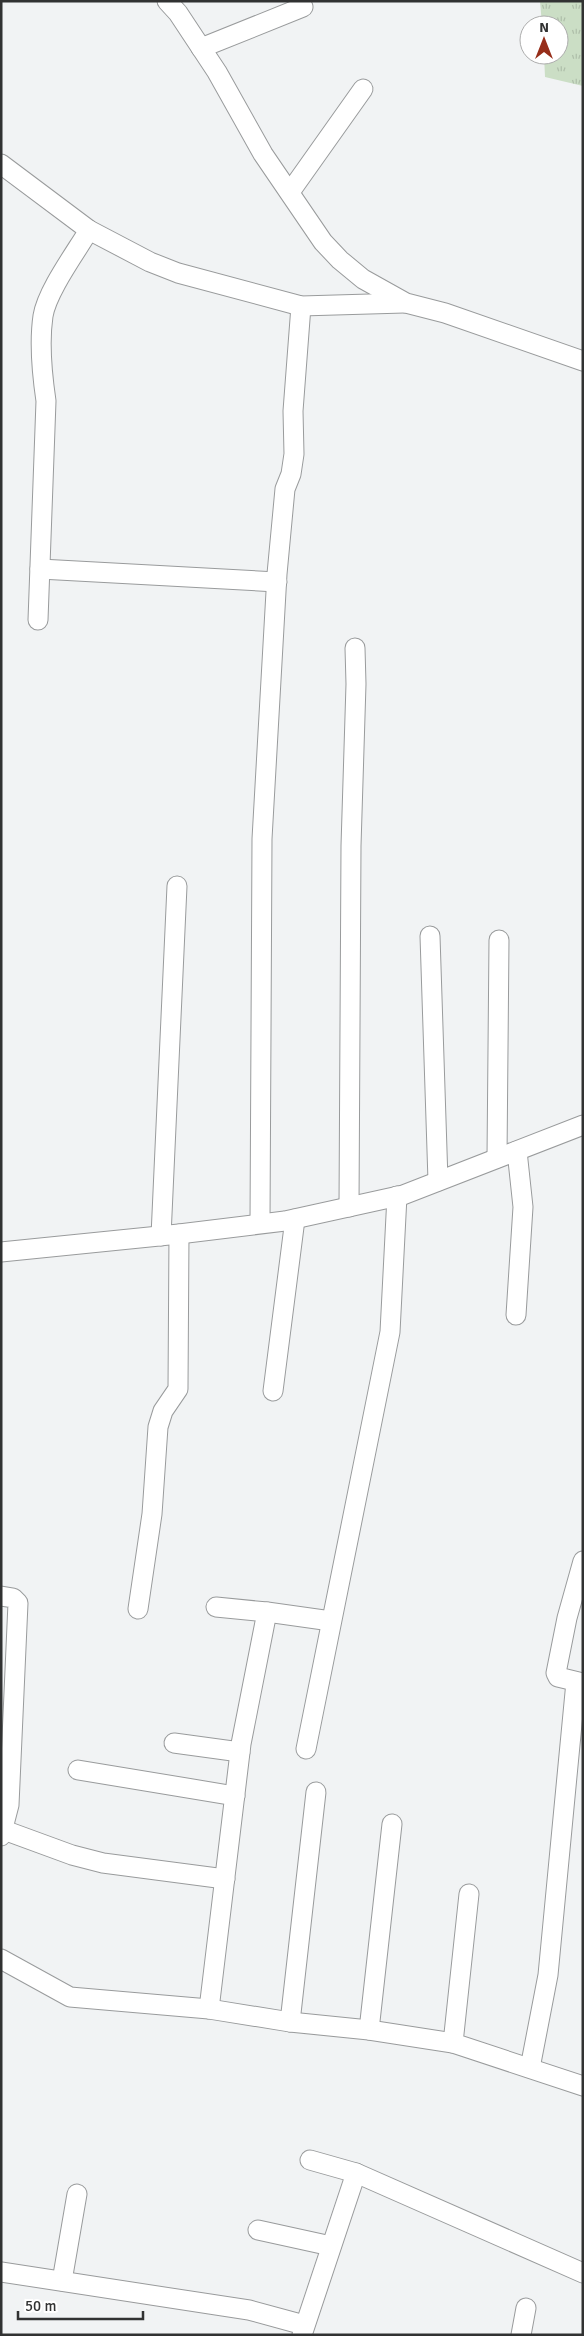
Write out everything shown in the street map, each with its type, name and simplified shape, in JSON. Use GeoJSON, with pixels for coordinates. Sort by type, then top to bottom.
{"type":"FeatureCollection","features":[{"type":"Feature","properties":{"kind":"street"},"geometry":{"type":"LineString","coordinates":[[167,1],[178,13],[201,48],[263,154],[324,242],[340,260],[363,279],[406,303],[445,313],[583,360]]}},
{"type":"Feature","properties":{"kind":"street"},"geometry":{"type":"LineString","coordinates":[[201,48],[303,7]]}},
{"type":"Feature","properties":{"kind":"street"},"geometry":{"type":"LineString","coordinates":[[290,192],[363,89]]}},
{"type":"Feature","properties":{"kind":"street"},"geometry":{"type":"LineString","coordinates":[[1,164],[89,230],[150,262],[178,273],[301,306],[406,303]]}},
{"type":"Feature","properties":{"kind":"street"},"geometry":{"type":"LineString","coordinates":[[38,620],[46,401],[42,374],[44,315],[50,297],[89,230]]}},
{"type":"Feature","properties":{"kind":"street"},"geometry":{"type":"LineString","coordinates":[[260,1223],[262,839],[284,489],[291,474],[294,454],[293,410],[301,306]]}},
{"type":"Feature","properties":{"kind":"street"},"geometry":{"type":"LineString","coordinates":[[40,569],[277,582]]}},
{"type":"Feature","properties":{"kind":"street"},"geometry":{"type":"LineString","coordinates":[[349,1207],[351,846],[356,684],[355,648]]}},
{"type":"Feature","properties":{"kind":"street"},"geometry":{"type":"LineString","coordinates":[[138,1609],[152,1514],[158,1427],[163,1411],[178,1388],[170,1235],[177,886]]}},
{"type":"Feature","properties":{"kind":"street"},"geometry":{"type":"LineString","coordinates":[[430,936],[438,1181]]}},
{"type":"Feature","properties":{"kind":"street"},"geometry":{"type":"LineString","coordinates":[[497,1158],[499,940]]}},
{"type":"Feature","properties":{"kind":"street"},"geometry":{"type":"LineString","coordinates":[[1,1252],[170,1235],[295,1219],[396,1196],[583,1125]]}},
{"type":"Feature","properties":{"kind":"street"},"geometry":{"type":"LineString","coordinates":[[516,1315],[524,1207],[517,1151]]}},
{"type":"Feature","properties":{"kind":"street"},"geometry":{"type":"LineString","coordinates":[[306,1749],[390,1332],[396,1196]]}},
{"type":"Feature","properties":{"kind":"street"},"geometry":{"type":"LineString","coordinates":[[272,1391],[295,1219]]}},
{"type":"Feature","properties":{"kind":"street"},"geometry":{"type":"LineString","coordinates":[[530,2068],[548,1974],[580,1682],[558,1677],[556,1673],[567,1618],[583,1561]]}},
{"type":"Feature","properties":{"kind":"street"},"geometry":{"type":"LineString","coordinates":[[1,1596],[13,1598],[18,1603],[9,1805],[2,1832],[103,1863],[135,1869],[225,1879]]}},
{"type":"Feature","properties":{"kind":"street"},"geometry":{"type":"LineString","coordinates":[[216,1607],[268,1612],[331,1622]]}},
{"type":"Feature","properties":{"kind":"street"},"geometry":{"type":"LineString","coordinates":[[209,2009],[240,1752],[268,1612]]}},
{"type":"Feature","properties":{"kind":"street"},"geometry":{"type":"LineString","coordinates":[[174,1743],[240,1752]]}},
{"type":"Feature","properties":{"kind":"street"},"geometry":{"type":"LineString","coordinates":[[78,1770],[235,1796]]}},
{"type":"Feature","properties":{"kind":"street"},"geometry":{"type":"LineString","coordinates":[[290,2022],[316,1792]]}},
{"type":"Feature","properties":{"kind":"street"},"geometry":{"type":"LineString","coordinates":[[369,2030],[392,1824]]}},
{"type":"Feature","properties":{"kind":"street"},"geometry":{"type":"LineString","coordinates":[[453,2043],[469,1894]]}},
{"type":"Feature","properties":{"kind":"street"},"geometry":{"type":"LineString","coordinates":[[1,1959],[70,1997],[209,2009],[290,2022],[369,2030],[453,2043],[583,2086]]}},
{"type":"Feature","properties":{"kind":"street"},"geometry":{"type":"LineString","coordinates":[[310,2160],[356,2173],[583,2273]]}},
{"type":"Feature","properties":{"kind":"street"},"geometry":{"type":"LineString","coordinates":[[1,2272],[249,2310],[303,2330],[356,2173]]}},
{"type":"Feature","properties":{"kind":"street"},"geometry":{"type":"LineString","coordinates":[[62,2282],[77,2194]]}},
{"type":"Feature","properties":{"kind":"street"},"geometry":{"type":"LineString","coordinates":[[258,2230],[331,2246]]}},
{"type":"Feature","properties":{"kind":"street"},"geometry":{"type":"LineString","coordinates":[[521,2335],[526,2308]]}},
{"type":"Feature","properties":{"kind":"green space"},"geometry":{"type":"Polygon","coordinates":[[[540,1],[583,1],[583,86],[545,77],[544,65],[569,65],[569,15],[541,15],[540,1]]]}}]}
